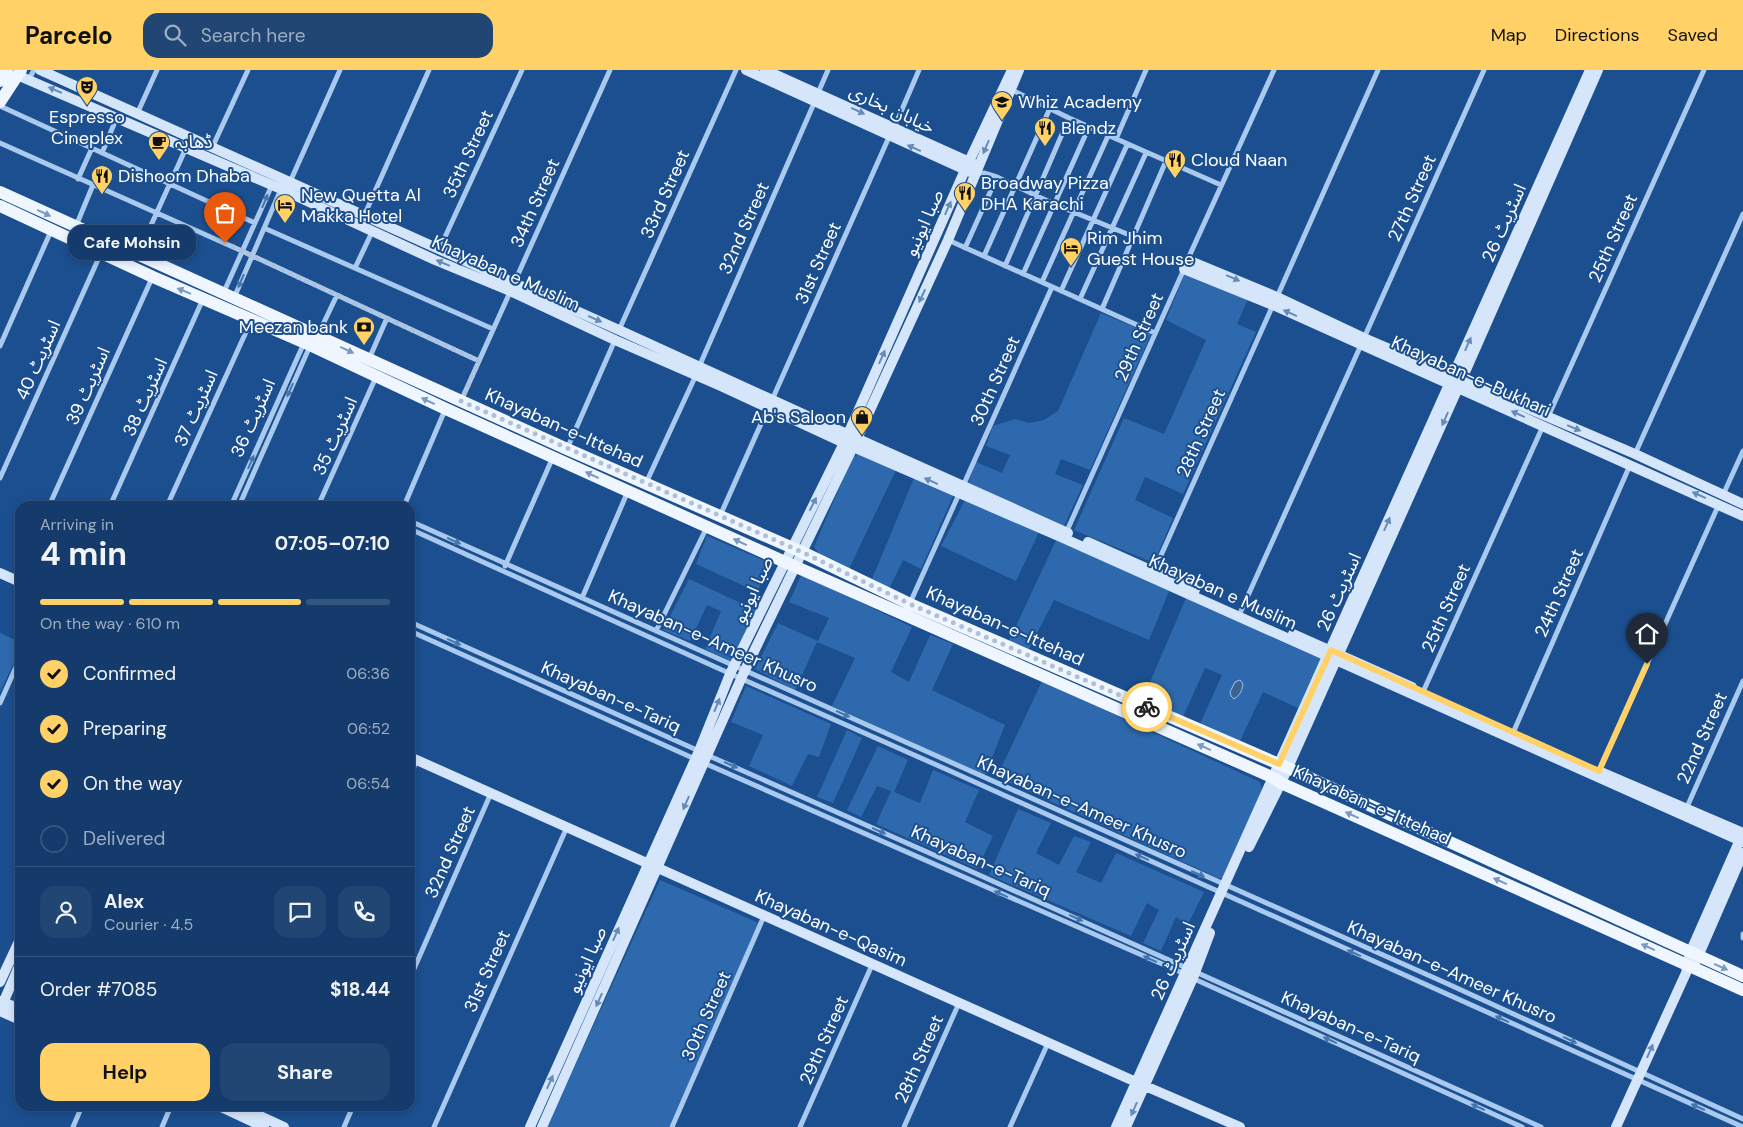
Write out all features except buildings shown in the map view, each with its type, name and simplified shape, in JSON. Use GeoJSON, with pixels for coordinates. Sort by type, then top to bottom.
{"type":"FeatureCollection","features":[{"type":"Feature","properties":{"kind":"main road"},"geometry":{"type":"LineString","coordinates":[[0,80],[22,73]]}},
{"type":"Feature","properties":{"kind":"main road"},"geometry":{"type":"LineString","coordinates":[[0,102],[22,73]]}},
{"type":"Feature","properties":{"kind":"main road"},"geometry":{"type":"LineString","coordinates":[[0,192],[75,227],[152,277],[204,298],[226,302]]}},
{"type":"Feature","properties":{"kind":"main road"},"geometry":{"type":"LineString","coordinates":[[0,207],[52,230],[104,247],[137,255],[226,302],[251,320],[310,341]]}},
{"type":"Feature","properties":{"kind":"main road","name":"Khayaban-e-Ittehad"},"geometry":{"type":"LineString","coordinates":[[226,302],[310,341],[376,376],[446,409],[1278,781],[1691,961],[1743,976]]}},
{"type":"Feature","properties":{"kind":"main road","name":"Khayaban-e-Ittehad"},"geometry":{"type":"LineString","coordinates":[[310,341],[368,360],[566,449],[797,549],[910,604],[1284,766],[1691,961],[1743,990]]}},
{"type":"Feature","properties":{"kind":"street","name":"Khayaban e Muslim"},"geometry":{"type":"LineString","coordinates":[[40,70],[212,148],[232,162],[281,185]]}},
{"type":"Feature","properties":{"kind":"street"},"geometry":{"type":"LineString","coordinates":[[137,115],[156,70]]}},
{"type":"Feature","properties":{"kind":"street"},"geometry":{"type":"LineString","coordinates":[[212,148],[248,70]]}},
{"type":"Feature","properties":{"kind":"street"},"geometry":{"type":"LineString","coordinates":[[226,302],[252,255],[281,185],[340,70]]}},
{"type":"Feature","properties":{"kind":"street"},"geometry":{"type":"LineString","coordinates":[[364,216],[429,70]]}},
{"type":"Feature","properties":{"kind":"street","name":"35th Street"},"geometry":{"type":"LineString","coordinates":[[439,250],[522,70]]}},
{"type":"Feature","properties":{"kind":"street","name":"34th Street"},"geometry":{"type":"LineString","coordinates":[[461,401],[610,70]]}},
{"type":"Feature","properties":{"kind":"street","name":"33rd Street"},"geometry":{"type":"LineString","coordinates":[[619,330],[736,70]]}},
{"type":"Feature","properties":{"kind":"street"},"geometry":{"type":"LineString","coordinates":[[746,70],[816,97]]}},
{"type":"Feature","properties":{"kind":"street"},"geometry":{"type":"LineString","coordinates":[[765,70],[816,97],[892,132],[974,169],[997,177],[1035,196],[1132,236]]}},
{"type":"Feature","properties":{"kind":"street","name":"32nd Street"},"geometry":{"type":"LineString","coordinates":[[646,484],[828,70]]}},
{"type":"Feature","properties":{"kind":"street","name":"31st Street"},"geometry":{"type":"LineString","coordinates":[[720,516],[919,70]]}},
{"type":"Feature","properties":{"kind":"street","name":"صبا ایونیو"},"geometry":{"type":"LineString","coordinates":[[530,1127],[651,869],[738,672],[948,240],[1007,88],[1012,70]]}},
{"type":"Feature","properties":{"kind":"street","name":"صبا ایونیو"},"geometry":{"type":"LineString","coordinates":[[1007,88],[1019,70]]}},
{"type":"Feature","properties":{"kind":"street"},"geometry":{"type":"LineString","coordinates":[[1116,139],[1146,70]]}},
{"type":"Feature","properties":{"kind":"street","name":"29th Street"},"geometry":{"type":"LineString","coordinates":[[1066,533],[1274,70]]}},
{"type":"Feature","properties":{"kind":"street","name":"28th Street"},"geometry":{"type":"LineString","coordinates":[[1154,571],[1378,70]]}},
{"type":"Feature","properties":{"kind":"street","name":"27th Street"},"geometry":{"type":"LineString","coordinates":[[1241,612],[1484,70]]}},
{"type":"Feature","properties":{"kind":"street","name":"اسٹریٹ 26"},"geometry":{"type":"LineString","coordinates":[[1456,382],[1590,70]]}},
{"type":"Feature","properties":{"kind":"street","name":"اسٹریٹ 26"},"geometry":{"type":"LineString","coordinates":[[1116,1127],[1139,1087],[1225,890],[1278,781],[1333,655],[1598,70]]}},
{"type":"Feature","properties":{"kind":"street","name":"25th Street"},"geometry":{"type":"LineString","coordinates":[[1423,692],[1704,70]]}},
{"type":"Feature","properties":{"kind":"street","name":"Khayaban e Muslim"},"geometry":{"type":"LineString","coordinates":[[22,73],[186,148],[232,162],[320,201],[364,216],[407,241],[569,313],[619,330],[657,353]]}},
{"type":"Feature","properties":{"kind":"street"},"geometry":{"type":"LineString","coordinates":[[1007,88],[1108,136],[1221,185]]}},
{"type":"Feature","properties":{"kind":"street"},"geometry":{"type":"LineString","coordinates":[[0,106],[255,223]]}},
{"type":"Feature","properties":{"kind":"street"},"geometry":{"type":"LineString","coordinates":[[984,256],[1050,108]]}},
{"type":"Feature","properties":{"kind":"street"},"geometry":{"type":"LineString","coordinates":[[102,152],[117,117]]}},
{"type":"Feature","properties":{"kind":"street"},"geometry":{"type":"LineString","coordinates":[[1005,266],[1069,118]]}},
{"type":"Feature","properties":{"kind":"street"},"geometry":{"type":"LineString","coordinates":[[1023,274],[1089,127]]}},
{"type":"Feature","properties":{"kind":"street"},"geometry":{"type":"LineString","coordinates":[[1042,282],[1075,213],[1108,136]]}},
{"type":"Feature","properties":{"kind":"street"},"geometry":{"type":"LineString","coordinates":[[0,143],[252,255],[479,361]]}},
{"type":"Feature","properties":{"kind":"street"},"geometry":{"type":"LineString","coordinates":[[1061,291],[1127,144]]}},
{"type":"Feature","properties":{"kind":"street"},"geometry":{"type":"LineString","coordinates":[[78,179],[92,148]]}},
{"type":"Feature","properties":{"kind":"street"},"geometry":{"type":"LineString","coordinates":[[137,255],[186,148]]}},
{"type":"Feature","properties":{"kind":"street"},"geometry":{"type":"LineString","coordinates":[[1080,299],[1146,153]]}},
{"type":"Feature","properties":{"kind":"street"},"geometry":{"type":"LineString","coordinates":[[1102,309],[1166,161]]}},
{"type":"Feature","properties":{"kind":"street","name":"صبا ایونیو"},"geometry":{"type":"LineString","coordinates":[[850,441],[974,169]]}},
{"type":"Feature","properties":{"kind":"street"},"geometry":{"type":"LineString","coordinates":[[965,248],[997,177]]}},
{"type":"Feature","properties":{"kind":"street"},"geometry":{"type":"LineString","coordinates":[[75,227],[93,185]]}},
{"type":"Feature","properties":{"kind":"street"},"geometry":{"type":"LineString","coordinates":[[226,302],[242,251],[255,223],[281,185]]}},
{"type":"Feature","properties":{"kind":"street","name":"Khayaban e Muslim"},"geometry":{"type":"LineString","coordinates":[[320,201],[373,230],[439,250],[512,287]]}},
{"type":"Feature","properties":{"kind":"street","name":"24th Street"},"geometry":{"type":"LineString","coordinates":[[1513,733],[1632,459],[1743,214]]}},
{"type":"Feature","properties":{"kind":"street"},"geometry":{"type":"LineString","coordinates":[[264,228],[493,329]]}},
{"type":"Feature","properties":{"kind":"street"},"geometry":{"type":"LineString","coordinates":[[0,346],[52,230]]}},
{"type":"Feature","properties":{"kind":"street"},"geometry":{"type":"LineString","coordinates":[[356,268],[373,230]]}},
{"type":"Feature","properties":{"kind":"street"},"geometry":{"type":"LineString","coordinates":[[948,240],[1155,333]]}},
{"type":"Feature","properties":{"kind":"street","name":"اسٹریٹ 40"},"geometry":{"type":"LineString","coordinates":[[0,478],[104,247]]}},
{"type":"Feature","properties":{"kind":"street","name":"Khayaban-e-Bukhari"},"geometry":{"type":"LineString","coordinates":[[1188,260],[1362,342],[1546,421],[1721,500],[1743,516]]}},
{"type":"Feature","properties":{"kind":"street","name":"Khayaban-e-Bukhari"},"geometry":{"type":"LineString","coordinates":[[1184,270],[1275,301]]}},
{"type":"Feature","properties":{"kind":"street","name":"اسٹریٹ 39"},"geometry":{"type":"LineString","coordinates":[[50,501],[152,277]]}},
{"type":"Feature","properties":{"kind":"street","name":"30th Street"},"geometry":{"type":"LineString","coordinates":[[910,604],[1052,287]]}},
{"type":"Feature","properties":{"kind":"street"},"geometry":{"type":"LineString","coordinates":[[310,341],[337,295]]}},
{"type":"Feature","properties":{"kind":"street","name":"اسٹریٹ 38"},"geometry":{"type":"LineString","coordinates":[[112,501],[204,298]]}},
{"type":"Feature","properties":{"kind":"street","name":"Khayaban e Muslim"},"geometry":{"type":"LineString","coordinates":[[569,313],[615,340],[657,353],[697,370],[850,441],[1742,837]]}},
{"type":"Feature","properties":{"kind":"street"},"geometry":{"type":"LineString","coordinates":[[368,360],[388,318]]}},
{"type":"Feature","properties":{"kind":"street","name":"اسٹریٹ 37"},"geometry":{"type":"LineString","coordinates":[[169,501],[251,320]]}},
{"type":"Feature","properties":{"kind":"street"},"geometry":{"type":"LineString","coordinates":[[566,449],[615,340]]}},
{"type":"Feature","properties":{"kind":"street","name":"اسٹریٹ 36"},"geometry":{"type":"LineString","coordinates":[[233,501],[310,341]]}},
{"type":"Feature","properties":{"kind":"street","name":"اسٹریٹ 36"},"geometry":{"type":"LineString","coordinates":[[241,501],[310,341]]}},
{"type":"Feature","properties":{"kind":"street","name":"اسٹریٹ 35"},"geometry":{"type":"LineString","coordinates":[[320,501],[376,376]]}},
{"type":"Feature","properties":{"kind":"street"},"geometry":{"type":"LineString","coordinates":[[406,501],[446,409]]}},
{"type":"Feature","properties":{"kind":"street"},"geometry":{"type":"LineString","coordinates":[[1599,771],[1743,451]]}},
{"type":"Feature","properties":{"kind":"street"},"geometry":{"type":"LineString","coordinates":[[502,571],[553,457]]}},
{"type":"Feature","properties":{"kind":"street"},"geometry":{"type":"LineString","coordinates":[[582,598],[628,491]]}},
{"type":"Feature","properties":{"kind":"street","name":"Khayaban-e-Bukhari"},"geometry":{"type":"LineString","coordinates":[[1721,500],[1743,504]]}},
{"type":"Feature","properties":{"kind":"street","name":"Khayaban e Muslim"},"geometry":{"type":"LineString","coordinates":[[1020,516],[1066,533],[1117,559],[1154,571],[1184,589],[1241,612],[1278,631]]}},
{"type":"Feature","properties":{"kind":"street","name":"Khayaban-e-Ameer Khusro"},"geometry":{"type":"LineString","coordinates":[[415,523],[656,631],[738,672],[948,770],[1452,986],[1743,1127]]}},
{"type":"Feature","properties":{"kind":"street"},"geometry":{"type":"LineString","coordinates":[[656,631],[707,526]]}},
{"type":"Feature","properties":{"kind":"street","name":"Khayaban-e-Ameer Khusro"},"geometry":{"type":"LineString","coordinates":[[415,530],[534,586],[964,769],[1449,996],[1743,1119]]}},
{"type":"Feature","properties":{"kind":"street"},"geometry":{"type":"LineString","coordinates":[[0,573],[15,582]]}},
{"type":"Feature","properties":{"kind":"street"},"geometry":{"type":"LineString","coordinates":[[534,586],[538,578]]}},
{"type":"Feature","properties":{"kind":"street"},"geometry":{"type":"LineString","coordinates":[[0,580],[15,583]]}},
{"type":"Feature","properties":{"kind":"street","name":"Khayaban-e-Tariq"},"geometry":{"type":"LineString","coordinates":[[415,624],[964,878],[1314,1025],[1541,1127]]}},
{"type":"Feature","properties":{"kind":"street","name":"Khayaban-e-Tariq"},"geometry":{"type":"LineString","coordinates":[[415,633],[955,864],[1190,973],[1311,1032],[1522,1127]]}},
{"type":"Feature","properties":{"kind":"street","name":"Khayaban e Muslim"},"geometry":{"type":"LineString","coordinates":[[1333,655],[1423,692],[1513,733],[1553,754],[1687,807],[1742,837]]}},
{"type":"Feature","properties":{"kind":"street"},"geometry":{"type":"LineString","coordinates":[[0,703],[15,669]]}},
{"type":"Feature","properties":{"kind":"street","name":"22nd Street"},"geometry":{"type":"LineString","coordinates":[[1687,807],[1743,681]]}},
{"type":"Feature","properties":{"kind":"street"},"geometry":{"type":"LineString","coordinates":[[948,770],[952,768],[950,763]]}},
{"type":"Feature","properties":{"kind":"street","name":"Khayaban-e-Qasim"},"geometry":{"type":"LineString","coordinates":[[415,765],[490,796],[871,968],[1230,1126]]}},
{"type":"Feature","properties":{"kind":"street"},"geometry":{"type":"LineString","coordinates":[[960,775],[960,771],[964,769]]}},
{"type":"Feature","properties":{"kind":"street","name":"32nd Street"},"geometry":{"type":"LineString","coordinates":[[415,967],[490,796]]}},
{"type":"Feature","properties":{"kind":"street","name":"31st Street"},"geometry":{"type":"LineString","coordinates":[[434,1127],[566,830]]}},
{"type":"Feature","properties":{"kind":"street"},"geometry":{"type":"LineString","coordinates":[[1691,961],[1742,837]]}},
{"type":"Feature","properties":{"kind":"street"},"geometry":{"type":"LineString","coordinates":[[1616,1127],[1691,961],[1743,853]]}},
{"type":"Feature","properties":{"kind":"street"},"geometry":{"type":"LineString","coordinates":[[951,872],[957,870],[958,866],[955,864]]}},
{"type":"Feature","properties":{"kind":"street","name":"صبا ایونیو"},"geometry":{"type":"LineString","coordinates":[[542,1127],[651,869]]}},
{"type":"Feature","properties":{"kind":"street"},"geometry":{"type":"LineString","coordinates":[[964,878],[963,871],[968,870]]}},
{"type":"Feature","properties":{"kind":"street","name":"30th Street"},"geometry":{"type":"LineString","coordinates":[[672,1127],[763,918]]}},
{"type":"Feature","properties":{"kind":"street"},"geometry":{"type":"LineString","coordinates":[[0,982],[15,950]]}},
{"type":"Feature","properties":{"kind":"street","name":"29th Street"},"geometry":{"type":"LineString","coordinates":[[800,1127],[871,968]]}},
{"type":"Feature","properties":{"kind":"street"},"geometry":{"type":"LineString","coordinates":[[1,1006],[15,975]]}},
{"type":"Feature","properties":{"kind":"street"},"geometry":{"type":"LineString","coordinates":[[1449,996],[1455,993],[1455,988],[1452,986]]}},
{"type":"Feature","properties":{"kind":"street"},"geometry":{"type":"LineString","coordinates":[[1464,1002],[1464,996],[1469,994]]}},
{"type":"Feature","properties":{"kind":"street","name":"28th Street"},"geometry":{"type":"LineString","coordinates":[[904,1127],[958,1005]]}},
{"type":"Feature","properties":{"kind":"street"},"geometry":{"type":"LineString","coordinates":[[1,1006],[15,1008]]}},
{"type":"Feature","properties":{"kind":"street"},"geometry":{"type":"LineString","coordinates":[[1,1006],[15,1016]]}},
{"type":"Feature","properties":{"kind":"street"},"geometry":{"type":"LineString","coordinates":[[1311,1032],[1315,1029],[1314,1025]]}},
{"type":"Feature","properties":{"kind":"street"},"geometry":{"type":"LineString","coordinates":[[1010,1127],[1047,1045]]}},
{"type":"Feature","properties":{"kind":"street"},"geometry":{"type":"LineString","coordinates":[[1407,1075],[1406,1070],[1411,1069]]}},
{"type":"Feature","properties":{"kind":"street","name":"اسٹریٹ 26"},"geometry":{"type":"LineString","coordinates":[[1126,1127],[1139,1087]]}},
{"type":"Feature","properties":{"kind":"street"},"geometry":{"type":"LineString","coordinates":[[73,1127],[80,1111]]}},
{"type":"Feature","properties":{"kind":"street"},"geometry":{"type":"LineString","coordinates":[[162,1127],[169,1111]]}},
{"type":"Feature","properties":{"kind":"street"},"geometry":{"type":"LineString","coordinates":[[234,1111],[284,1127]]}},
{"type":"Feature","properties":{"kind":"street"},"geometry":{"type":"LineString","coordinates":[[246,1111],[260,1120]]}},
{"type":"Feature","properties":{"kind":"street"},"geometry":{"type":"LineString","coordinates":[[344,1127],[351,1111]]}},
{"type":"Feature","properties":{"kind":"shaded area"},"geometry":{"type":"Polygon","coordinates":[[[1185,273],[1248,299],[1237,324],[1256,332],[1183,494],[1145,477],[1135,500],[1173,518],[1154,563],[1074,530],[1124,418],[1164,434],[1206,340],[1166,320],[1185,273]]]}},
{"type":"Feature","properties":{"kind":"shaded area"},"geometry":{"type":"Polygon","coordinates":[[[1101,313],[1151,334],[1090,470],[1061,459],[1055,474],[1083,485],[1064,526],[968,483],[976,462],[1002,473],[1010,455],[986,446],[993,426],[1015,419],[1029,423],[1044,420],[1058,411],[1101,313]]]}},
{"type":"Feature","properties":{"kind":"shaded area"},"geometry":{"type":"Polygon","coordinates":[[[860,453],[896,470],[849,569],[820,555],[814,547],[852,458],[860,453]]]}},
{"type":"Feature","properties":{"kind":"shaded area"},"geometry":{"type":"Polygon","coordinates":[[[914,478],[954,494],[921,569],[903,560],[889,589],[872,579],[914,478]]]}},
{"type":"Feature","properties":{"kind":"shaded area"},"geometry":{"type":"Polygon","coordinates":[[[965,500],[1039,532],[1016,581],[941,546],[965,500]]]}},
{"type":"Feature","properties":{"kind":"shaded area"},"geometry":{"type":"Polygon","coordinates":[[[707,536],[763,560],[766,572],[757,592],[696,564],[707,536]]]}},
{"type":"Feature","properties":{"kind":"shaded area"},"geometry":{"type":"Polygon","coordinates":[[[1057,538],[1169,591],[1149,640],[1054,600],[1029,649],[1009,641],[1057,538]]]}},
{"type":"Feature","properties":{"kind":"shaded area"},"geometry":{"type":"Polygon","coordinates":[[[801,576],[805,576],[912,627],[891,672],[909,682],[930,635],[953,644],[932,690],[1005,725],[985,775],[832,706],[855,658],[817,642],[795,690],[755,669],[778,623],[818,641],[829,618],[789,602],[801,576]]]}},
{"type":"Feature","properties":{"kind":"shaded area"},"geometry":{"type":"Polygon","coordinates":[[[689,579],[758,611],[733,662],[705,649],[721,611],[707,605],[690,641],[663,630],[689,579]]]}},
{"type":"Feature","properties":{"kind":"shaded area"},"geometry":{"type":"Polygon","coordinates":[[[1186,598],[1321,659],[1298,708],[1263,692],[1239,743],[1199,726],[1222,675],[1205,668],[1183,717],[1142,701],[1186,598]]]}},
{"type":"Feature","properties":{"kind":"shaded area"},"geometry":{"type":"Polygon","coordinates":[[[0,633],[15,640],[15,660],[0,692],[0,633]]]}},
{"type":"Feature","properties":{"kind":"shaded area"},"geometry":{"type":"Polygon","coordinates":[[[1240,680],[1243,684],[1242,689],[1234,699],[1230,692],[1235,682],[1240,680]]]}},
{"type":"Feature","properties":{"kind":"shaded area"},"geometry":{"type":"Polygon","coordinates":[[[1042,681],[1260,782],[1262,790],[1223,878],[1218,878],[997,777],[1042,681]]]}},
{"type":"Feature","properties":{"kind":"shaded area"},"geometry":{"type":"Polygon","coordinates":[[[746,686],[831,724],[819,757],[808,754],[792,786],[749,766],[763,735],[731,722],[746,686]]]}},
{"type":"Feature","properties":{"kind":"shaded area"},"geometry":{"type":"Polygon","coordinates":[[[847,730],[862,738],[833,803],[817,797],[847,730]]]}},
{"type":"Feature","properties":{"kind":"shaded area"},"geometry":{"type":"Polygon","coordinates":[[[878,746],[908,760],[894,792],[920,803],[933,770],[979,790],[965,822],[993,836],[977,869],[876,824],[891,791],[877,786],[861,817],[847,810],[878,746]]]}},
{"type":"Feature","properties":{"kind":"shaded area"},"geometry":{"type":"Polygon","coordinates":[[[1018,809],[1051,823],[1036,853],[1059,865],[1074,836],[1091,842],[1076,872],[1101,883],[1116,853],[1204,892],[1188,924],[1176,917],[1161,951],[1143,943],[1159,910],[1147,903],[1131,936],[989,875],[1018,809]]]}},
{"type":"Feature","properties":{"kind":"shaded area"},"geometry":{"type":"Polygon","coordinates":[[[660,880],[759,923],[669,1127],[547,1127],[660,880]]]}},
{"type":"Feature","properties":{"kind":"way so far"},"geometry":{"type":"LineString","coordinates":[[225,243],[479,361],[461,401],[802,552],[910,604],[1147,707]]}},
{"type":"Feature","properties":{"kind":"place","name":"Espresso Cineplex"},"geometry":{"type":"Point","coordinates":[87,106]}},
{"type":"Feature","properties":{"kind":"place","name":"Whiz Academy"},"geometry":{"type":"Point","coordinates":[1002,121]}},
{"type":"Feature","properties":{"kind":"place","name":"Blendz"},"geometry":{"type":"Point","coordinates":[1045,147]}},
{"type":"Feature","properties":{"kind":"place","name":"ڈھابہ"},"geometry":{"type":"Point","coordinates":[159,161]}},
{"type":"Feature","properties":{"kind":"place","name":"Cloud Naan"},"geometry":{"type":"Point","coordinates":[1175,179]}},
{"type":"Feature","properties":{"kind":"place","name":"Dishoom Dhaba"},"geometry":{"type":"Point","coordinates":[102,195]}},
{"type":"Feature","properties":{"kind":"place","name":"Broadway Pizza DHA Karachi"},"geometry":{"type":"Point","coordinates":[965,212]}},
{"type":"Feature","properties":{"kind":"place","name":"New Quetta Al Makka Hotel"},"geometry":{"type":"Point","coordinates":[285,224]}},
{"type":"Feature","properties":{"kind":"place","name":"Cafe Mohsin"},"geometry":{"type":"Point","coordinates":[225,243]}},
{"type":"Feature","properties":{"kind":"place","name":"Rim Jhim Guest House"},"geometry":{"type":"Point","coordinates":[1071,267]}},
{"type":"Feature","properties":{"kind":"place","name":"Meezan bank"},"geometry":{"type":"Point","coordinates":[364,346]}},
{"type":"Feature","properties":{"kind":"place","name":"Ab's Saloon"},"geometry":{"type":"Point","coordinates":[862,436]}},
{"type":"Feature","properties":{"kind":"route"},"geometry":{"type":"LineString","coordinates":[[1147,707],[1279,764],[1331,650],[1599,771],[1647,664]]}}]}
